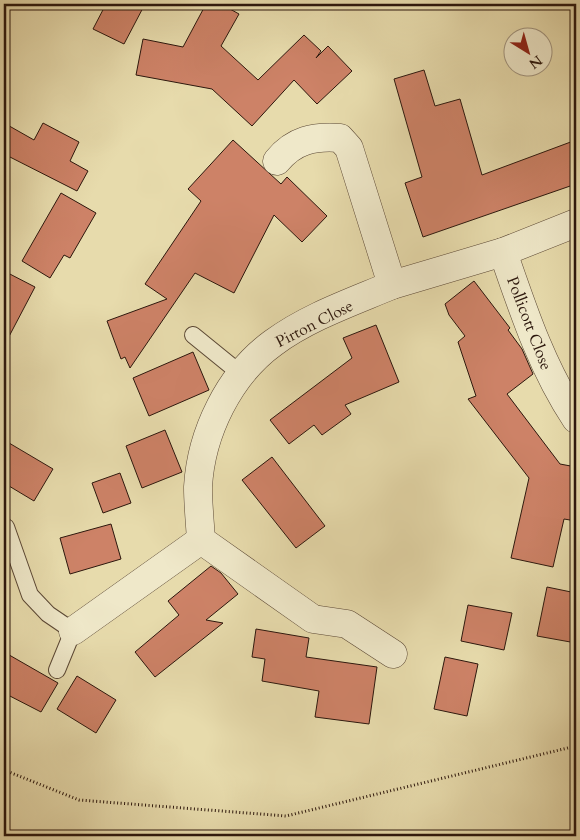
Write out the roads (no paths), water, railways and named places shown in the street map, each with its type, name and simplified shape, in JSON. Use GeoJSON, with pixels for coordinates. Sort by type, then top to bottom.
{"type":"FeatureCollection","features":[{"type":"Feature","properties":{"kind":"street"},"geometry":{"type":"LineString","coordinates":[[277,161],[299,142],[328,137],[340,138],[349,148],[392,285]]}},
{"type":"Feature","properties":{"kind":"street","name":"Pirton Close"},"geometry":{"type":"LineString","coordinates":[[201,540],[198,487],[203,454],[215,414],[241,374],[272,344],[310,321],[392,285],[503,252],[576,223]]}},
{"type":"Feature","properties":{"kind":"street","name":"Pollicott Close"},"geometry":{"type":"LineString","coordinates":[[503,252],[533,336],[559,392],[576,419]]}},
{"type":"Feature","properties":{"kind":"street"},"geometry":{"type":"LineString","coordinates":[[73,631],[201,540],[313,619],[347,624],[393,654]]}},
{"type":"Feature","properties":{"kind":"lane"},"geometry":{"type":"LineString","coordinates":[[193,335],[241,374]]}},
{"type":"Feature","properties":{"kind":"lane"},"geometry":{"type":"LineString","coordinates":[[6,527],[30,595],[48,614],[73,631],[56,670]]}}]}
